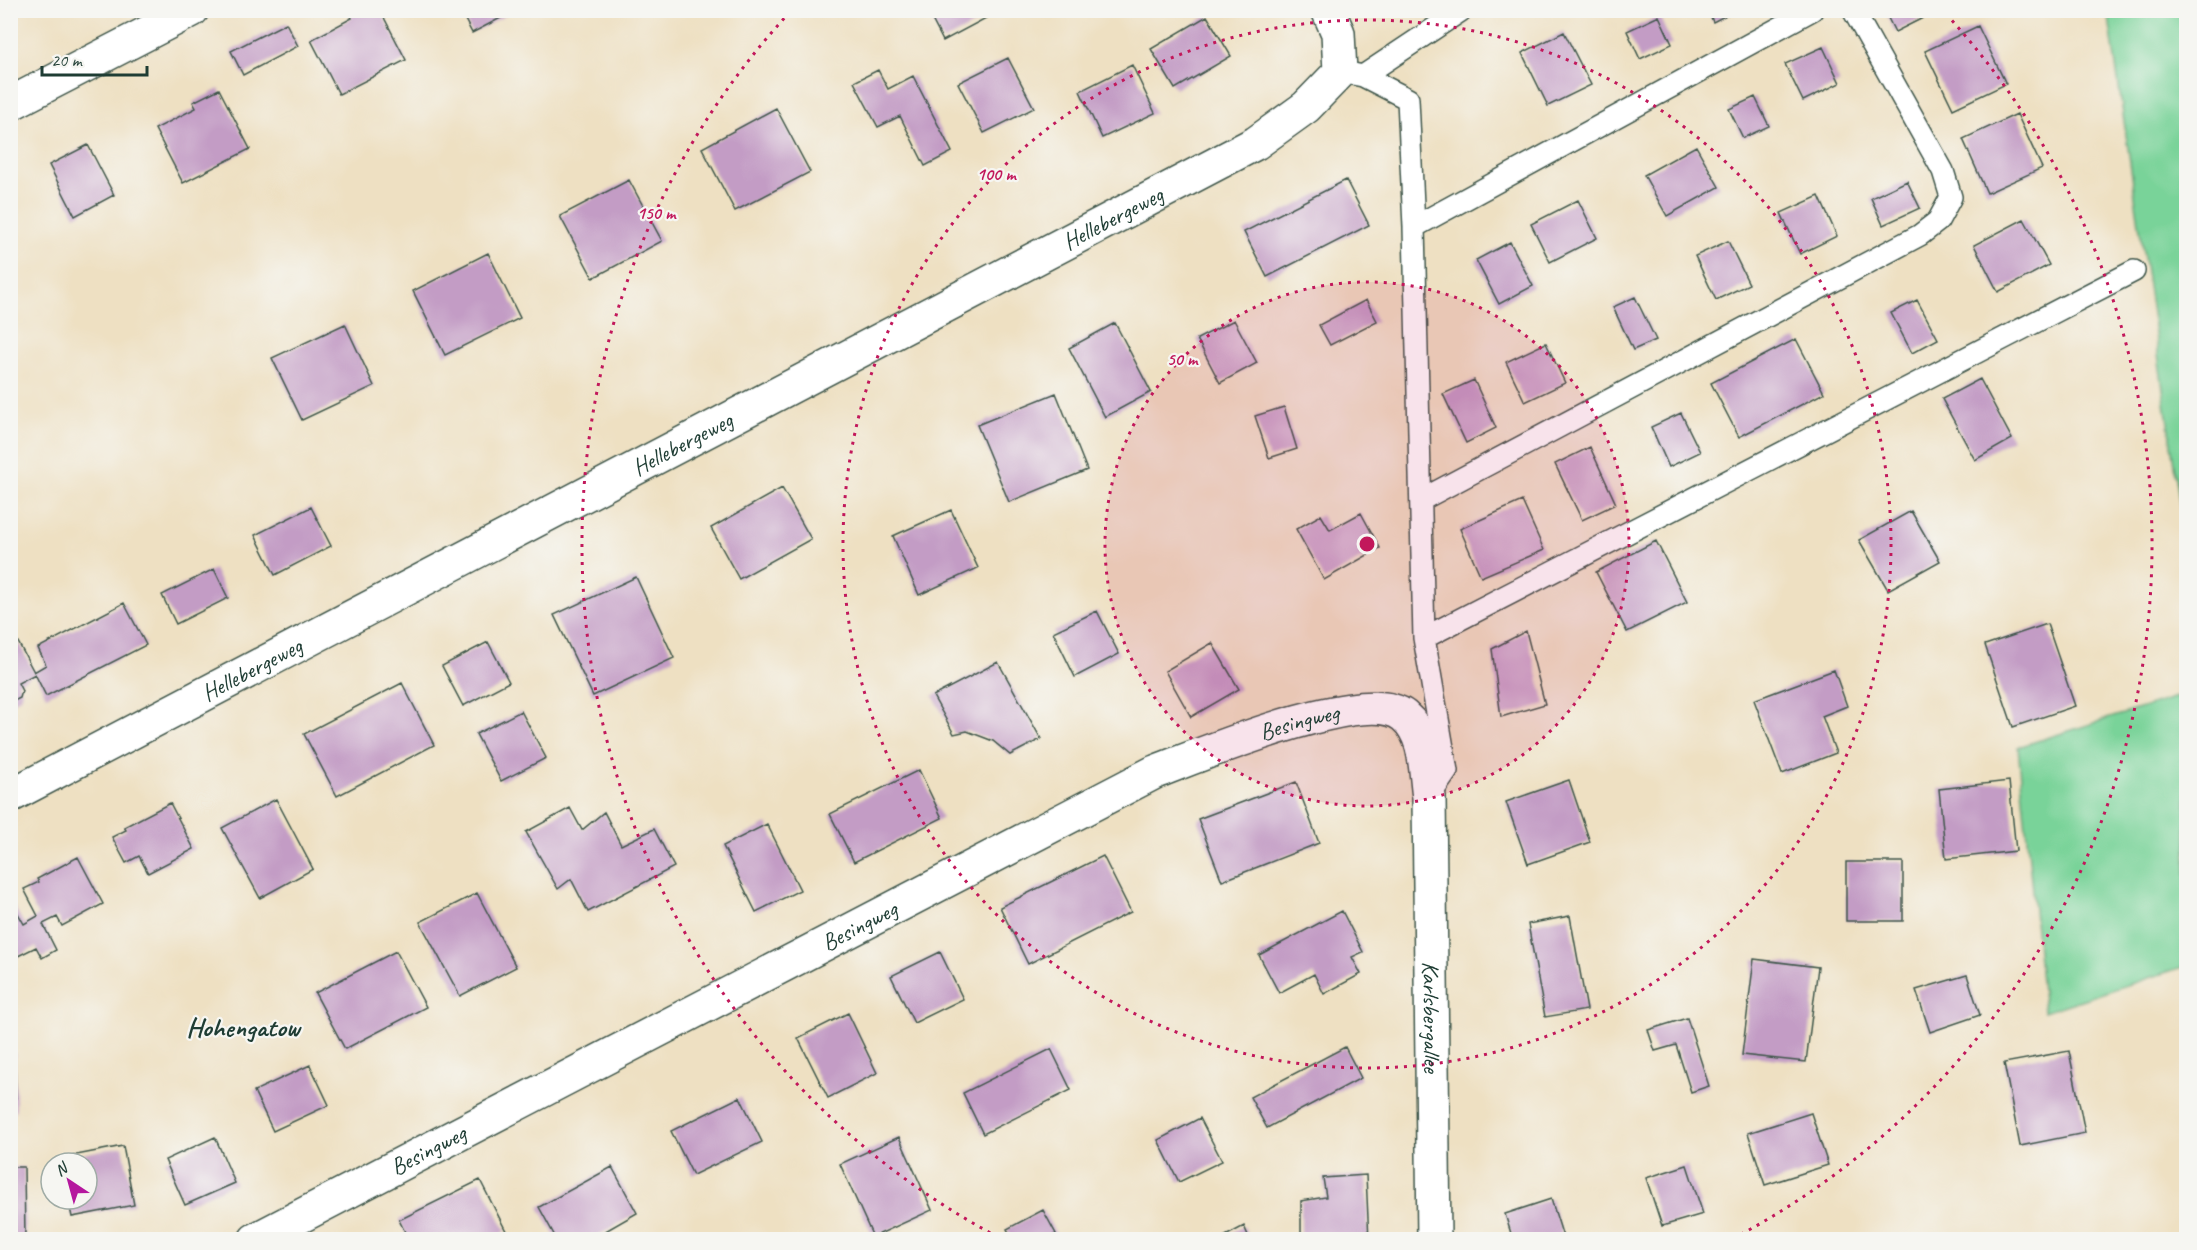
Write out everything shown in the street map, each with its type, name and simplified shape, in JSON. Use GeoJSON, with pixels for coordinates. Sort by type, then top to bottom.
{"type":"FeatureCollection","features":[{"type":"Feature","properties":{"kind":"street"},"geometry":{"type":"LineString","coordinates":[[10,104],[192,10]]}},
{"type":"Feature","properties":{"kind":"street"},"geometry":{"type":"LineString","coordinates":[[1328,10],[1352,74]]}},
{"type":"Feature","properties":{"kind":"street","name":"Hellebergeweg"},"geometry":{"type":"LineString","coordinates":[[10,796],[1256,143],[1352,74]]}},
{"type":"Feature","properties":{"kind":"street","name":"Besingweg"},"geometry":{"type":"LineString","coordinates":[[255,1239],[1145,777],[1217,748],[1312,718],[1366,707],[1387,708],[1403,715],[1414,727],[1422,744],[1429,797]]}},
{"type":"Feature","properties":{"kind":"street","name":"Karlsbergallee"},"geometry":{"type":"LineString","coordinates":[[1429,797],[1434,1239]]}},
{"type":"Feature","properties":{"kind":"lane"},"geometry":{"type":"LineString","coordinates":[[1352,74],[1462,10]]}},
{"type":"Feature","properties":{"kind":"lane"},"geometry":{"type":"LineString","coordinates":[[1414,227],[1812,10]]}},
{"type":"Feature","properties":{"kind":"lane"},"geometry":{"type":"LineString","coordinates":[[1421,500],[1920,235],[1938,221],[1951,197],[1943,171],[1853,10]]}},
{"type":"Feature","properties":{"kind":"lane"},"geometry":{"type":"LineString","coordinates":[[1352,74],[1408,99],[1414,227],[1424,638],[1447,771],[1429,797]]}},
{"type":"Feature","properties":{"kind":"lane"},"geometry":{"type":"LineString","coordinates":[[1424,638],[2134,271]]}},
{"type":"Feature","properties":{"kind":"green space"},"geometry":{"type":"Polygon","coordinates":[[[2108,11],[2186,11],[2186,547],[2108,11]]]}},
{"type":"Feature","properties":{"kind":"green space"},"geometry":{"type":"Polygon","coordinates":[[[2186,694],[2186,966],[2044,1012],[2018,747],[2186,694]]]}},
{"type":"Feature","properties":{"kind":"building"},"geometry":{"type":"Polygon","coordinates":[[[353,10],[380,10],[406,60],[339,94],[311,40],[352,18],[349,13],[353,10]]]}},
{"type":"Feature","properties":{"kind":"building"},"geometry":{"type":"Polygon","coordinates":[[[460,10],[516,10],[472,33],[460,10]]]}},
{"type":"Feature","properties":{"kind":"building"},"geometry":{"type":"Polygon","coordinates":[[[927,10],[985,10],[988,17],[943,41],[927,10]]]}},
{"type":"Feature","properties":{"kind":"building"},"geometry":{"type":"Polygon","coordinates":[[[1708,10],[1736,10],[1713,22],[1708,10]]]}},
{"type":"Feature","properties":{"kind":"building"},"geometry":{"type":"Polygon","coordinates":[[[1884,10],[1939,10],[1895,32],[1884,10]]]}},
{"type":"Feature","properties":{"kind":"building"},"geometry":{"type":"Polygon","coordinates":[[[1207,16],[1231,56],[1175,89],[1151,49],[1207,16]]]}},
{"type":"Feature","properties":{"kind":"building"},"geometry":{"type":"Polygon","coordinates":[[[1659,16],[1672,44],[1640,59],[1627,31],[1659,16]]]}},
{"type":"Feature","properties":{"kind":"building"},"geometry":{"type":"Polygon","coordinates":[[[286,23],[298,46],[243,75],[231,51],[286,23]]]}},
{"type":"Feature","properties":{"kind":"building"},"geometry":{"type":"Polygon","coordinates":[[[1978,26],[2006,84],[1953,109],[1925,51],[1978,26]]]}},
{"type":"Feature","properties":{"kind":"building"},"geometry":{"type":"Polygon","coordinates":[[[1564,32],[1591,85],[1548,106],[1522,53],[1564,32]]]}},
{"type":"Feature","properties":{"kind":"building"},"geometry":{"type":"Polygon","coordinates":[[[1823,47],[1840,83],[1803,101],[1785,64],[1823,47]]]}},
{"type":"Feature","properties":{"kind":"building"},"geometry":{"type":"Polygon","coordinates":[[[1008,58],[1034,108],[984,133],[958,83],[1008,58]]]}},
{"type":"Feature","properties":{"kind":"building"},"geometry":{"type":"Polygon","coordinates":[[[1132,65],[1155,113],[1102,138],[1080,91],[1132,65]]]}},
{"type":"Feature","properties":{"kind":"building"},"geometry":{"type":"Polygon","coordinates":[[[878,70],[888,89],[913,76],[952,152],[925,166],[900,116],[878,127],[854,82],[878,70]]]}},
{"type":"Feature","properties":{"kind":"building"},"geometry":{"type":"Polygon","coordinates":[[[219,89],[250,149],[183,183],[155,129],[196,108],[193,102],[219,89]]]}},
{"type":"Feature","properties":{"kind":"building"},"geometry":{"type":"Polygon","coordinates":[[[1755,97],[1769,126],[1743,138],[1729,109],[1755,97]]]}},
{"type":"Feature","properties":{"kind":"building"},"geometry":{"type":"Polygon","coordinates":[[[776,108],[810,172],[735,211],[702,148],[776,108]]]}},
{"type":"Feature","properties":{"kind":"building"},"geometry":{"type":"Polygon","coordinates":[[[2017,114],[2042,168],[1987,193],[1963,139],[2017,114]]]}},
{"type":"Feature","properties":{"kind":"building"},"geometry":{"type":"Polygon","coordinates":[[[88,145],[114,195],[75,216],[49,165],[88,145]]]}},
{"type":"Feature","properties":{"kind":"building"},"geometry":{"type":"Polygon","coordinates":[[[1696,146],[1719,187],[1667,216],[1644,175],[1696,146]]]}},
{"type":"Feature","properties":{"kind":"building"},"geometry":{"type":"Polygon","coordinates":[[[629,180],[662,241],[593,278],[560,216],[629,180]]]}},
{"type":"Feature","properties":{"kind":"building"},"geometry":{"type":"Polygon","coordinates":[[[1346,180],[1369,225],[1267,277],[1244,232],[1346,180]]]}},
{"type":"Feature","properties":{"kind":"building"},"geometry":{"type":"Polygon","coordinates":[[[1907,181],[1920,208],[1883,225],[1871,198],[1907,181]]]}},
{"type":"Feature","properties":{"kind":"building"},"geometry":{"type":"Polygon","coordinates":[[[1819,196],[1837,236],[1800,254],[1781,213],[1819,196]]]}},
{"type":"Feature","properties":{"kind":"building"},"geometry":{"type":"Polygon","coordinates":[[[1578,200],[1597,238],[1550,262],[1531,224],[1578,200]]]}},
{"type":"Feature","properties":{"kind":"building"},"geometry":{"type":"Polygon","coordinates":[[[2024,219],[2049,265],[1998,292],[1974,245],[2024,219]]]}},
{"type":"Feature","properties":{"kind":"building"},"geometry":{"type":"Polygon","coordinates":[[[1728,241],[1749,284],[1716,300],[1695,256],[1728,241]]]}},
{"type":"Feature","properties":{"kind":"building"},"geometry":{"type":"Polygon","coordinates":[[[1510,242],[1533,286],[1499,304],[1476,260],[1510,242]]]}},
{"type":"Feature","properties":{"kind":"building"},"geometry":{"type":"Polygon","coordinates":[[[488,253],[520,318],[445,355],[413,291],[488,253]]]}},
{"type":"Feature","properties":{"kind":"building"},"geometry":{"type":"Polygon","coordinates":[[[1635,297],[1656,340],[1633,350],[1613,307],[1635,297]]]}},
{"type":"Feature","properties":{"kind":"building"},"geometry":{"type":"Polygon","coordinates":[[[1366,300],[1377,321],[1330,345],[1319,325],[1366,300]]]}},
{"type":"Feature","properties":{"kind":"building"},"geometry":{"type":"Polygon","coordinates":[[[1917,300],[1938,339],[1912,353],[1891,313],[1917,300]]]}},
{"type":"Feature","properties":{"kind":"building"},"geometry":{"type":"Polygon","coordinates":[[[1234,320],[1257,363],[1220,383],[1197,339],[1234,320]]]}},
{"type":"Feature","properties":{"kind":"building"},"geometry":{"type":"Polygon","coordinates":[[[1115,323],[1151,392],[1105,417],[1069,348],[1115,323]]]}},
{"type":"Feature","properties":{"kind":"building"},"geometry":{"type":"Polygon","coordinates":[[[345,324],[374,386],[302,420],[272,358],[345,324]]]}},
{"type":"Feature","properties":{"kind":"building"},"geometry":{"type":"Polygon","coordinates":[[[1796,339],[1824,393],[1739,437],[1711,383],[1796,339]]]}},
{"type":"Feature","properties":{"kind":"building"},"geometry":{"type":"Polygon","coordinates":[[[1546,343],[1565,383],[1525,402],[1506,362],[1546,343]]]}},
{"type":"Feature","properties":{"kind":"building"},"geometry":{"type":"Polygon","coordinates":[[[1980,379],[2012,439],[1975,460],[1942,399],[1980,379]]]}},
{"type":"Feature","properties":{"kind":"building"},"geometry":{"type":"Polygon","coordinates":[[[1474,380],[1496,428],[1466,443],[1443,394],[1474,380]]]}},
{"type":"Feature","properties":{"kind":"building"},"geometry":{"type":"Polygon","coordinates":[[[1056,393],[1087,470],[1009,502],[977,425],[1056,393]]]}},
{"type":"Feature","properties":{"kind":"building"},"geometry":{"type":"Polygon","coordinates":[[[1284,407],[1297,449],[1269,458],[1255,416],[1284,407]]]}},
{"type":"Feature","properties":{"kind":"building"},"geometry":{"type":"Polygon","coordinates":[[[1681,413],[1700,452],[1669,467],[1651,427],[1681,413]]]}},
{"type":"Feature","properties":{"kind":"building"},"geometry":{"type":"Polygon","coordinates":[[[1590,447],[1616,504],[1582,520],[1555,464],[1590,447]]]}},
{"type":"Feature","properties":{"kind":"building"},"geometry":{"type":"Polygon","coordinates":[[[782,488],[811,539],[739,579],[711,528],[782,488]]]}},
{"type":"Feature","properties":{"kind":"building"},"geometry":{"type":"Polygon","coordinates":[[[1522,501],[1544,550],[1481,577],[1460,529],[1522,501]]]}},
{"type":"Feature","properties":{"kind":"building"},"geometry":{"type":"Polygon","coordinates":[[[311,507],[331,546],[275,575],[255,535],[311,507]]]}},
{"type":"Feature","properties":{"kind":"building"},"geometry":{"type":"Polygon","coordinates":[[[951,510],[978,568],[919,595],[893,536],[951,510]]]}},
{"type":"Feature","properties":{"kind":"building"},"geometry":{"type":"Polygon","coordinates":[[[1911,511],[1940,561],[1888,590],[1859,540],[1911,511]]]}},
{"type":"Feature","properties":{"kind":"building"},"geometry":{"type":"Polygon","coordinates":[[[1361,513],[1380,548],[1324,580],[1296,529],[1321,515],[1330,530],[1361,513]]]}},
{"type":"Feature","properties":{"kind":"building"},"geometry":{"type":"Polygon","coordinates":[[[1656,541],[1687,602],[1627,632],[1596,572],[1656,541]]]}},
{"type":"Feature","properties":{"kind":"building"},"geometry":{"type":"Polygon","coordinates":[[[214,569],[228,598],[176,624],[162,595],[214,569]]]}},
{"type":"Feature","properties":{"kind":"building"},"geometry":{"type":"Polygon","coordinates":[[[636,577],[674,658],[593,696],[554,615],[636,577]]]}},
{"type":"Feature","properties":{"kind":"building"},"geometry":{"type":"Polygon","coordinates":[[[124,603],[146,645],[46,696],[35,674],[18,683],[22,691],[20,698],[10,703],[10,627],[34,672],[46,665],[38,648],[124,603]]]}},
{"type":"Feature","properties":{"kind":"building"},"geometry":{"type":"Polygon","coordinates":[[[1097,611],[1119,654],[1075,677],[1053,632],[1097,611]]]}},
{"type":"Feature","properties":{"kind":"building"},"geometry":{"type":"Polygon","coordinates":[[[2047,624],[2075,706],[2013,727],[1985,645],[2047,624]]]}},
{"type":"Feature","properties":{"kind":"building"},"geometry":{"type":"Polygon","coordinates":[[[1526,631],[1545,704],[1501,717],[1492,649],[1526,631]]]}},
{"type":"Feature","properties":{"kind":"building"},"geometry":{"type":"Polygon","coordinates":[[[488,642],[509,682],[463,706],[442,666],[488,642]]]}},
{"type":"Feature","properties":{"kind":"building"},"geometry":{"type":"Polygon","coordinates":[[[1212,643],[1239,689],[1191,717],[1165,671],[1212,643]]]}},
{"type":"Feature","properties":{"kind":"building"},"geometry":{"type":"Polygon","coordinates":[[[998,662],[1041,739],[1010,755],[993,741],[967,731],[954,734],[933,696],[998,662]]]}},
{"type":"Feature","properties":{"kind":"building"},"geometry":{"type":"Polygon","coordinates":[[[1834,670],[1847,706],[1822,716],[1836,753],[1782,774],[1754,700],[1834,670]]]}},
{"type":"Feature","properties":{"kind":"building"},"geometry":{"type":"Polygon","coordinates":[[[402,683],[434,745],[337,796],[304,734],[402,683]]]}},
{"type":"Feature","properties":{"kind":"building"},"geometry":{"type":"Polygon","coordinates":[[[521,711],[546,758],[501,781],[476,734],[521,711]]]}},
{"type":"Feature","properties":{"kind":"building"},"geometry":{"type":"Polygon","coordinates":[[[919,770],[942,818],[854,862],[830,814],[919,770]]]}},
{"type":"Feature","properties":{"kind":"building"},"geometry":{"type":"Polygon","coordinates":[[[1569,780],[1590,842],[1528,864],[1506,802],[1569,780]]]}},
{"type":"Feature","properties":{"kind":"building"},"geometry":{"type":"Polygon","coordinates":[[[2009,781],[2016,851],[1946,859],[1939,789],[2009,781]]]}},
{"type":"Feature","properties":{"kind":"building"},"geometry":{"type":"Polygon","coordinates":[[[1296,782],[1319,843],[1222,881],[1198,819],[1296,782]]]}},
{"type":"Feature","properties":{"kind":"building"},"geometry":{"type":"Polygon","coordinates":[[[276,799],[313,869],[260,898],[222,828],[276,799]]]}},
{"type":"Feature","properties":{"kind":"building"},"geometry":{"type":"Polygon","coordinates":[[[170,803],[194,849],[148,873],[139,856],[126,863],[112,837],[126,830],[124,827],[170,803]]]}},
{"type":"Feature","properties":{"kind":"building"},"geometry":{"type":"Polygon","coordinates":[[[570,808],[582,830],[604,812],[621,845],[654,829],[674,867],[588,912],[571,879],[558,889],[526,832],[570,808]]]}},
{"type":"Feature","properties":{"kind":"building"},"geometry":{"type":"Polygon","coordinates":[[[767,824],[800,890],[756,912],[723,846],[767,824]]]}},
{"type":"Feature","properties":{"kind":"building"},"geometry":{"type":"Polygon","coordinates":[[[1103,856],[1131,912],[1028,964],[1000,907],[1103,856]]]}},
{"type":"Feature","properties":{"kind":"building"},"geometry":{"type":"Polygon","coordinates":[[[78,857],[103,904],[62,926],[57,917],[43,924],[56,950],[42,958],[36,947],[10,960],[10,899],[24,924],[38,916],[24,889],[39,882],[37,879],[78,857]]]}},
{"type":"Feature","properties":{"kind":"building"},"geometry":{"type":"Polygon","coordinates":[[[1846,862],[1903,862],[1903,921],[1846,921],[1846,862]]]}},
{"type":"Feature","properties":{"kind":"building"},"geometry":{"type":"Polygon","coordinates":[[[477,893],[516,967],[460,996],[420,922],[477,893]]]}},
{"type":"Feature","properties":{"kind":"building"},"geometry":{"type":"Polygon","coordinates":[[[1342,911],[1363,952],[1352,957],[1361,974],[1324,994],[1314,974],[1279,993],[1259,955],[1342,911]]]}},
{"type":"Feature","properties":{"kind":"building"},"geometry":{"type":"Polygon","coordinates":[[[1570,916],[1587,1010],[1545,1017],[1528,924],[1570,916]]]}},
{"type":"Feature","properties":{"kind":"building"},"geometry":{"type":"Polygon","coordinates":[[[396,951],[426,1007],[345,1049],[315,993],[396,951]]]}},
{"type":"Feature","properties":{"kind":"building"},"geometry":{"type":"Polygon","coordinates":[[[940,952],[963,999],[914,1023],[891,976],[940,952]]]}},
{"type":"Feature","properties":{"kind":"building"},"geometry":{"type":"Polygon","coordinates":[[[1754,959],[1818,967],[1806,1062],[1742,1055],[1754,959]]]}},
{"type":"Feature","properties":{"kind":"building"},"geometry":{"type":"Polygon","coordinates":[[[1967,975],[1980,1015],[1930,1032],[1916,990],[1967,975]]]}},
{"type":"Feature","properties":{"kind":"building"},"geometry":{"type":"Polygon","coordinates":[[[848,1013],[877,1073],[828,1098],[798,1038],[848,1013]]]}},
{"type":"Feature","properties":{"kind":"building"},"geometry":{"type":"Polygon","coordinates":[[[1687,1018],[1709,1086],[1691,1092],[1676,1045],[1655,1051],[1648,1030],[1687,1018]]]}},
{"type":"Feature","properties":{"kind":"building"},"geometry":{"type":"Polygon","coordinates":[[[1345,1047],[1361,1078],[1267,1128],[1250,1097],[1345,1047]]]}},
{"type":"Feature","properties":{"kind":"building"},"geometry":{"type":"Polygon","coordinates":[[[1051,1049],[1071,1090],[983,1134],[963,1093],[1051,1049]]]}},
{"type":"Feature","properties":{"kind":"building"},"geometry":{"type":"Polygon","coordinates":[[[2069,1051],[2085,1133],[2020,1146],[2004,1063],[2069,1051]]]}},
{"type":"Feature","properties":{"kind":"building"},"geometry":{"type":"Polygon","coordinates":[[[10,1053],[15,1053],[16,1111],[10,1111],[10,1053]]]}},
{"type":"Feature","properties":{"kind":"building"},"geometry":{"type":"Polygon","coordinates":[[[310,1065],[329,1105],[273,1131],[254,1091],[310,1065]]]}},
{"type":"Feature","properties":{"kind":"building"},"geometry":{"type":"Polygon","coordinates":[[[740,1097],[762,1142],[693,1175],[671,1131],[740,1097]]]}},
{"type":"Feature","properties":{"kind":"building"},"geometry":{"type":"Polygon","coordinates":[[[1811,1113],[1828,1165],[1765,1185],[1748,1133],[1811,1113]]]}},
{"type":"Feature","properties":{"kind":"building"},"geometry":{"type":"Polygon","coordinates":[[[1200,1118],[1222,1161],[1179,1182],[1158,1140],[1200,1118]]]}},
{"type":"Feature","properties":{"kind":"building"},"geometry":{"type":"Polygon","coordinates":[[[215,1137],[235,1183],[185,1205],[165,1160],[215,1137]]]}},
{"type":"Feature","properties":{"kind":"building"},"geometry":{"type":"Polygon","coordinates":[[[899,1137],[932,1210],[873,1237],[840,1164],[899,1137]]]}},
{"type":"Feature","properties":{"kind":"building"},"geometry":{"type":"Polygon","coordinates":[[[123,1146],[134,1205],[72,1217],[71,1211],[99,1211],[99,1151],[97,1151],[123,1146]]]}},
{"type":"Feature","properties":{"kind":"building"},"geometry":{"type":"Polygon","coordinates":[[[1687,1165],[1703,1214],[1662,1226],[1646,1178],[1687,1165]]]}},
{"type":"Feature","properties":{"kind":"building"},"geometry":{"type":"Polygon","coordinates":[[[10,1167],[24,1167],[25,1240],[10,1240],[10,1167]]]}},
{"type":"Feature","properties":{"kind":"building"},"geometry":{"type":"Polygon","coordinates":[[[612,1167],[637,1213],[590,1240],[557,1240],[539,1207],[612,1167]]]}},
{"type":"Feature","properties":{"kind":"building"},"geometry":{"type":"Polygon","coordinates":[[[1366,1175],[1369,1240],[1301,1240],[1301,1201],[1326,1197],[1323,1178],[1366,1175]]]}},
{"type":"Feature","properties":{"kind":"building"},"geometry":{"type":"Polygon","coordinates":[[[480,1180],[506,1231],[488,1240],[409,1240],[399,1220],[480,1180]]]}},
{"type":"Feature","properties":{"kind":"building"},"geometry":{"type":"Polygon","coordinates":[[[1551,1199],[1564,1240],[1513,1240],[1505,1214],[1551,1199]]]}},
{"type":"Feature","properties":{"kind":"building"},"geometry":{"type":"Polygon","coordinates":[[[1043,1210],[1056,1234],[1045,1240],[1013,1240],[1007,1229],[1043,1210]]]}},
{"type":"Feature","properties":{"kind":"building"},"geometry":{"type":"Polygon","coordinates":[[[1244,1226],[1250,1240],[1218,1240],[1244,1226]]]}},
{"type":"Feature","properties":{"kind":"district","name":"Hohengatow"},"geometry":{"type":"Point","coordinates":[243,1027]}}]}
